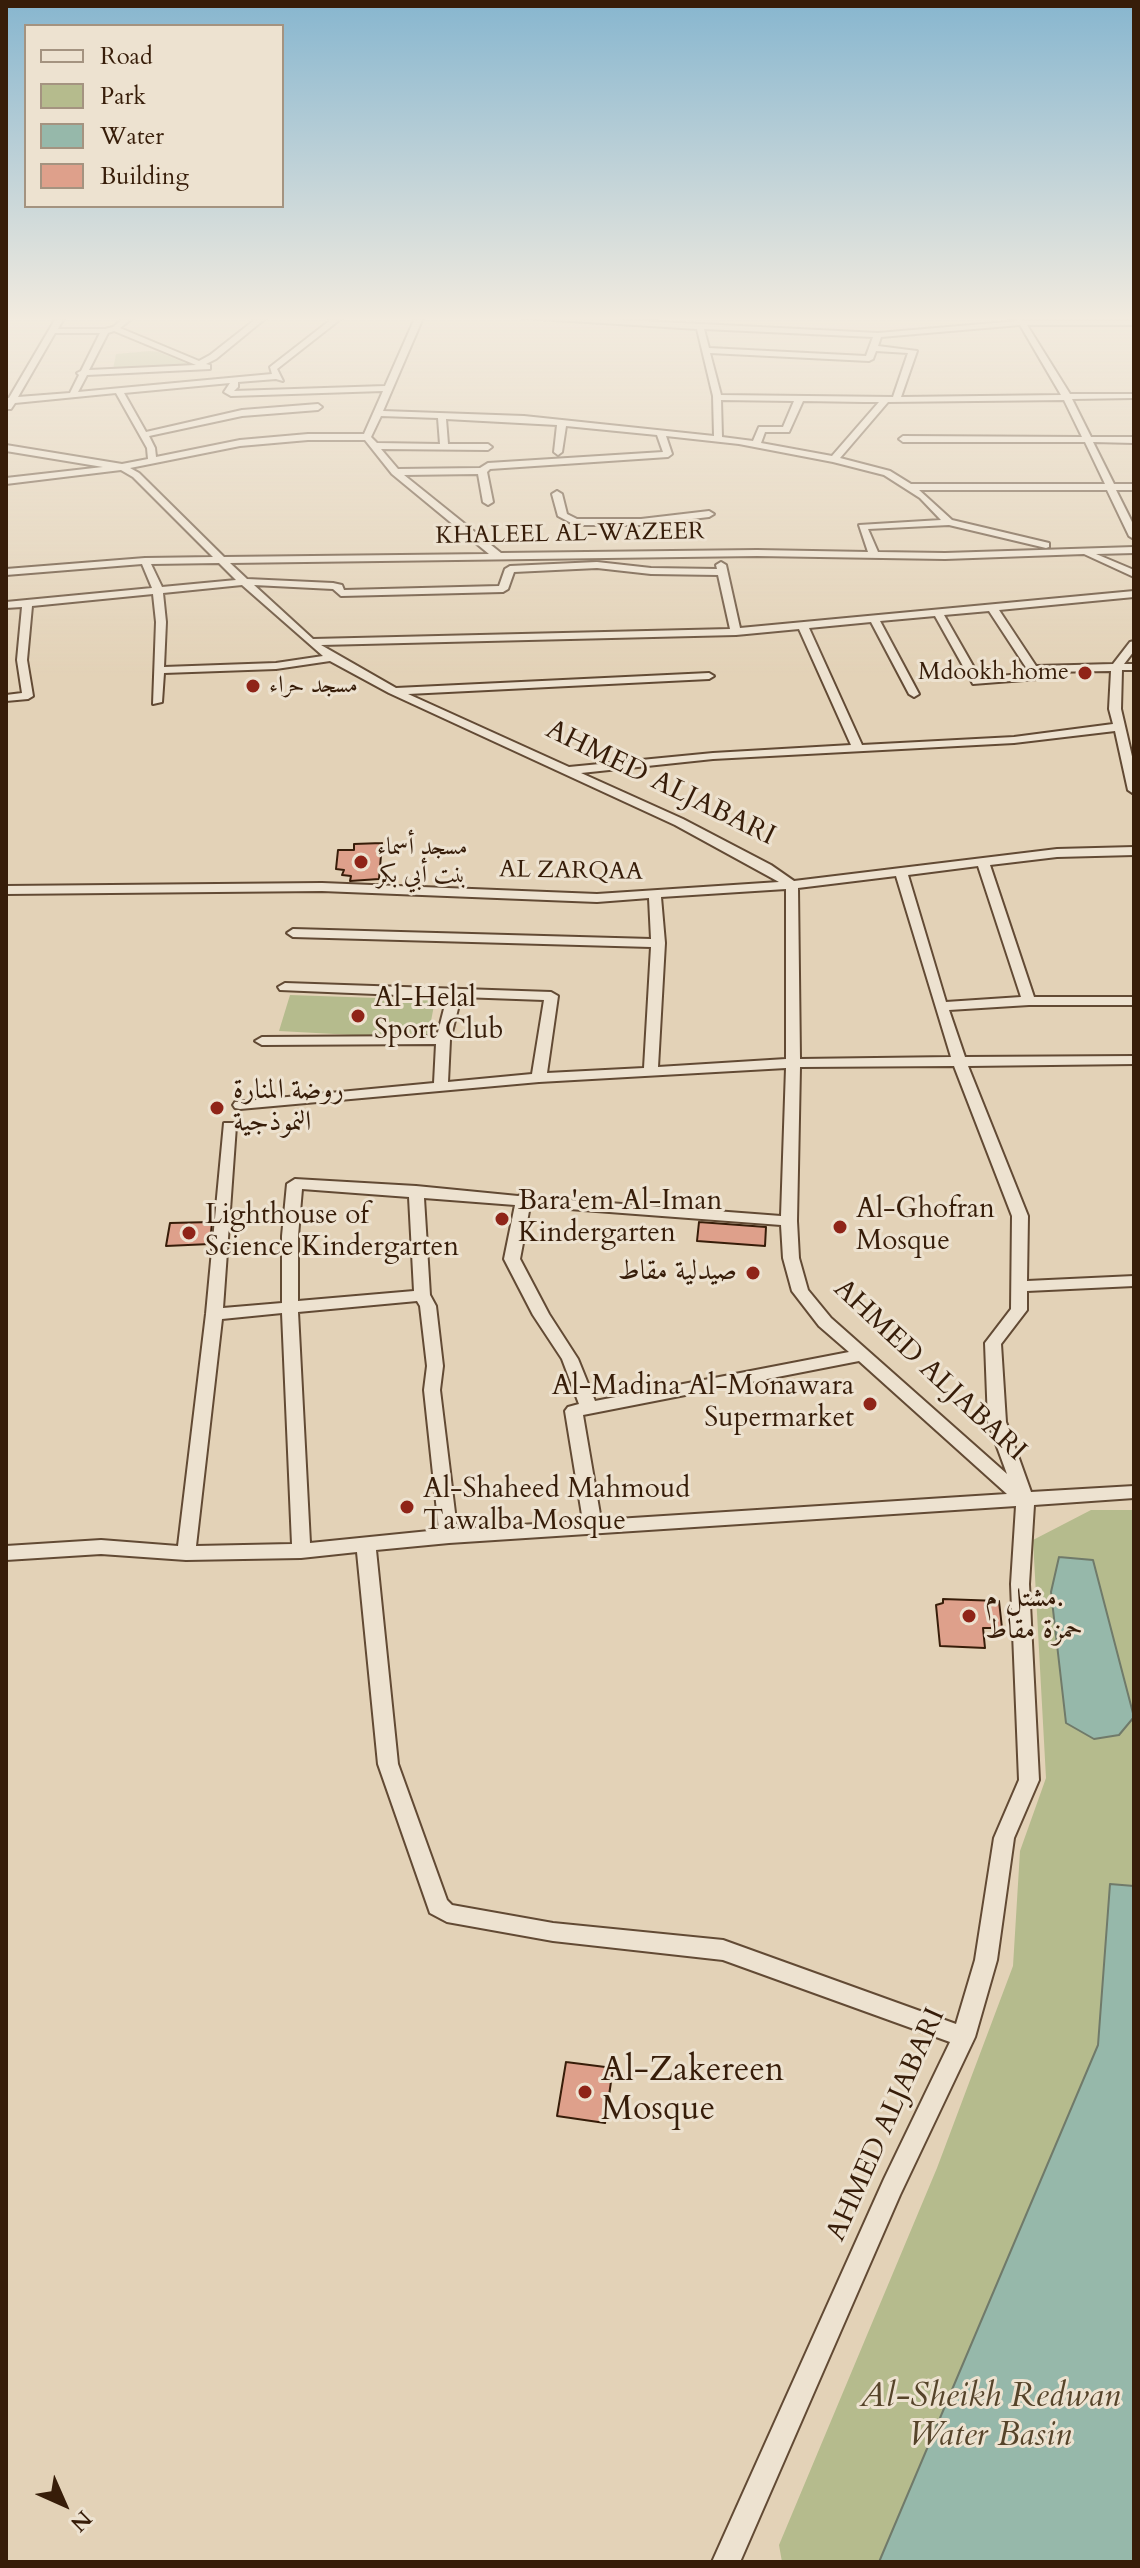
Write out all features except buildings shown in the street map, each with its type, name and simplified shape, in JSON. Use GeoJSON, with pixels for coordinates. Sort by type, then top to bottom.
{"type":"FeatureCollection","features":[{"type":"Feature","properties":{"kind":"street"},"geometry":{"type":"LineString","coordinates":[[145,438],[151,448],[152,459]]}},
{"type":"Feature","properties":{"kind":"street"},"geometry":{"type":"LineString","coordinates":[[6,481],[122,467],[267,440],[339,438]]}},
{"type":"Feature","properties":{"kind":"street"},"geometry":{"type":"LineString","coordinates":[[6,605],[244,582],[333,586],[338,587],[341,593],[503,589],[512,561],[490,552],[476,535],[395,472],[368,438]]}},
{"type":"Feature","properties":{"kind":"street"},"geometry":{"type":"LineString","coordinates":[[443,438],[444,446]]}},
{"type":"Feature","properties":{"kind":"street"},"geometry":{"type":"LineString","coordinates":[[558,452],[560,438]]}},
{"type":"Feature","properties":{"kind":"street"},"geometry":{"type":"LineString","coordinates":[[395,472],[482,471],[488,466],[668,454],[662,438]]}},
{"type":"Feature","properties":{"kind":"street"},"geometry":{"type":"LineString","coordinates":[[701,438],[756,444],[887,473],[923,496],[949,522]]}},
{"type":"Feature","properties":{"kind":"street"},"geometry":{"type":"LineString","coordinates":[[756,444],[758,438]]}},
{"type":"Feature","properties":{"kind":"street"},"geometry":{"type":"LineString","coordinates":[[834,459],[852,438]]}},
{"type":"Feature","properties":{"kind":"street"},"geometry":{"type":"LineString","coordinates":[[903,439],[1134,440]]}},
{"type":"Feature","properties":{"kind":"street"},"geometry":{"type":"LineString","coordinates":[[1086,440],[1134,536]]}},
{"type":"Feature","properties":{"kind":"street"},"geometry":{"type":"LineString","coordinates":[[375,446],[488,447]]}},
{"type":"Feature","properties":{"kind":"street","name":"AHMED ALJABARI"},"geometry":{"type":"LineString","coordinates":[[6,448],[122,467],[136,475],[244,582],[332,658],[393,691],[679,822],[767,868],[792,885],[793,1063],[789,1221],[791,1258],[800,1291],[825,1322],[1025,1499],[1020,1584],[1029,1780],[1004,1838],[986,1960],[964,2037],[879,2215],[726,2562]]}},
{"type":"Feature","properties":{"kind":"street"},"geometry":{"type":"LineString","coordinates":[[482,471],[488,502]]}},
{"type":"Feature","properties":{"kind":"street"},"geometry":{"type":"LineString","coordinates":[[908,487],[1134,487]]}},
{"type":"Feature","properties":{"kind":"street"},"geometry":{"type":"LineString","coordinates":[[557,494],[563,516],[575,522],[641,522],[709,514]]}},
{"type":"Feature","properties":{"kind":"street"},"geometry":{"type":"LineString","coordinates":[[736,632],[719,556],[872,551],[862,527],[949,522],[1080,551],[1134,574]]}},
{"type":"Feature","properties":{"kind":"street","name":"KHALEEL AL-WAZEER"},"geometry":{"type":"LineString","coordinates":[[6,565],[218,557],[490,552],[844,552],[1134,543]]}},
{"type":"Feature","properties":{"kind":"street","name":"KHALEEL AL-WAZEER"},"geometry":{"type":"LineString","coordinates":[[872,551],[1134,550]]}},
{"type":"Feature","properties":{"kind":"street","name":"KHALEEL AL-WAZEER"},"geometry":{"type":"LineString","coordinates":[[6,572],[218,557]]}},
{"type":"Feature","properties":{"kind":"street"},"geometry":{"type":"LineString","coordinates":[[145,561],[158,590],[161,622],[157,702]]}},
{"type":"Feature","properties":{"kind":"street"},"geometry":{"type":"LineString","coordinates":[[510,569],[597,565],[651,571],[722,572]]}},
{"type":"Feature","properties":{"kind":"street"},"geometry":{"type":"LineString","coordinates":[[310,642],[736,632],[1134,594]]}},
{"type":"Feature","properties":{"kind":"street"},"geometry":{"type":"LineString","coordinates":[[6,698],[28,696],[19,626],[27,603]]}},
{"type":"Feature","properties":{"kind":"street"},"geometry":{"type":"LineString","coordinates":[[937,611],[977,682],[1037,676],[992,607]]}},
{"type":"Feature","properties":{"kind":"street"},"geometry":{"type":"LineString","coordinates":[[873,617],[914,694]]}},
{"type":"Feature","properties":{"kind":"street"},"geometry":{"type":"LineString","coordinates":[[802,625],[858,749]]}},
{"type":"Feature","properties":{"kind":"street"},"geometry":{"type":"LineString","coordinates":[[1134,644],[1117,666],[1115,709],[1119,727],[1128,740],[1134,790]]}},
{"type":"Feature","properties":{"kind":"street"},"geometry":{"type":"LineString","coordinates":[[159,670],[276,666],[332,658]]}},
{"type":"Feature","properties":{"kind":"street"},"geometry":{"type":"LineString","coordinates":[[1032,669],[1134,667]]}},
{"type":"Feature","properties":{"kind":"street"},"geometry":{"type":"LineString","coordinates":[[393,691],[709,676]]}},
{"type":"Feature","properties":{"kind":"street"},"geometry":{"type":"LineString","coordinates":[[566,771],[638,761],[1014,740],[1119,727]]}},
{"type":"Feature","properties":{"kind":"street","name":"AL ZARQAA"},"geometry":{"type":"LineString","coordinates":[[6,890],[322,887],[597,898],[792,885],[1057,853],[1134,851]]}},
{"type":"Feature","properties":{"kind":"street"},"geometry":{"type":"LineString","coordinates":[[983,862],[1029,1001]]}},
{"type":"Feature","properties":{"kind":"street"},"geometry":{"type":"LineString","coordinates":[[900,870],[960,1064],[1020,1216],[1019,1310],[993,1343],[997,1422],[1025,1499]]}},
{"type":"Feature","properties":{"kind":"street"},"geometry":{"type":"LineString","coordinates":[[651,1073],[658,943],[655,895]]}},
{"type":"Feature","properties":{"kind":"street"},"geometry":{"type":"LineString","coordinates":[[293,933],[658,943]]}},
{"type":"Feature","properties":{"kind":"street"},"geometry":{"type":"LineString","coordinates":[[285,987],[551,996],[539,1078]]}},
{"type":"Feature","properties":{"kind":"street"},"geometry":{"type":"LineString","coordinates":[[441,1087],[443,1040],[455,993]]}},
{"type":"Feature","properties":{"kind":"street"},"geometry":{"type":"LineString","coordinates":[[940,1006],[1029,1001],[1134,1001]]}},
{"type":"Feature","properties":{"kind":"street"},"geometry":{"type":"LineString","coordinates":[[262,1041],[443,1040]]}},
{"type":"Feature","properties":{"kind":"street"},"geometry":{"type":"LineString","coordinates":[[240,1105],[539,1078],[793,1063],[960,1064],[1134,1060]]}},
{"type":"Feature","properties":{"kind":"street"},"geometry":{"type":"LineString","coordinates":[[186,1553],[214,1314],[229,1126]]}},
{"type":"Feature","properties":{"kind":"street"},"geometry":{"type":"LineString","coordinates":[[301,1551],[290,1308],[290,1236],[295,1184],[789,1221]]}},
{"type":"Feature","properties":{"kind":"street"},"geometry":{"type":"LineString","coordinates":[[416,1191],[422,1295],[428,1306],[435,1366],[432,1390],[449,1536]]}},
{"type":"Feature","properties":{"kind":"street"},"geometry":{"type":"LineString","coordinates":[[524,1199],[512,1259],[541,1315],[570,1359],[589,1408]]}},
{"type":"Feature","properties":{"kind":"street"},"geometry":{"type":"LineString","coordinates":[[1021,1286],[1134,1281]]}},
{"type":"Feature","properties":{"kind":"street"},"geometry":{"type":"LineString","coordinates":[[214,1314],[422,1295]]}},
{"type":"Feature","properties":{"kind":"street"},"geometry":{"type":"LineString","coordinates":[[593,1528],[574,1411],[864,1355]]}},
{"type":"Feature","properties":{"kind":"street"},"geometry":{"type":"LineString","coordinates":[[6,1553],[101,1547],[186,1553],[301,1551],[449,1536],[1134,1492]]}},
{"type":"Feature","properties":{"kind":"street"},"geometry":{"type":"LineString","coordinates":[[366,1546],[388,1764],[438,1906],[447,1913],[553,1932],[723,1950],[964,2037]]}},
{"type":"Feature","properties":{"kind":"green space","name":"Al-Helal Sport Club"},"geometry":{"type":"Polygon","coordinates":[[[290,995],[435,1000],[428,1037],[353,1035],[279,1031],[290,995]]]}},
{"type":"Feature","properties":{"kind":"green space","name":"Al-Sheikh Redwan Water Basin"},"geometry":{"type":"Polygon","coordinates":[[[1091,1510],[1134,1510],[1134,2562],[782,2562],[779,2545],[937,2168],[1013,1966],[1020,1851],[1046,1778],[1033,1540],[1091,1510]]]}},
{"type":"Feature","properties":{"kind":"water"},"geometry":{"type":"Polygon","coordinates":[[[1059,1557],[1093,1560],[1134,1717],[1119,1735],[1094,1739],[1066,1723],[1051,1592],[1059,1557]]]}},
{"type":"Feature","properties":{"kind":"water","name":"Al-Sheikh Redwan Water Basin"},"geometry":{"type":"Polygon","coordinates":[[[1110,1884],[1134,1886],[1134,2562],[879,2562],[1098,2045],[1110,1884]]]}},
{"type":"Feature","properties":{"kind":"place","name":"Mdookh home"},"geometry":{"type":"Point","coordinates":[1085,673]}},
{"type":"Feature","properties":{"kind":"place","name":"مسجد حراء"},"geometry":{"type":"Point","coordinates":[253,686]}},
{"type":"Feature","properties":{"kind":"place","name":"مسجد أسماء بنت أبي بكر"},"geometry":{"type":"Point","coordinates":[361,862]}},
{"type":"Feature","properties":{"kind":"place","name":"Al-Helal Sport Club"},"geometry":{"type":"Point","coordinates":[358,1016]}},
{"type":"Feature","properties":{"kind":"place","name":"روضة المنارة النموذجية"},"geometry":{"type":"Point","coordinates":[217,1108]}},
{"type":"Feature","properties":{"kind":"place","name":"Bara'em Al-Iman Kindergarten"},"geometry":{"type":"Point","coordinates":[502,1219]}},
{"type":"Feature","properties":{"kind":"place","name":"Al-Ghofran Mosque"},"geometry":{"type":"Point","coordinates":[840,1227]}},
{"type":"Feature","properties":{"kind":"place","name":"Lighthouse of Science Kindergarten"},"geometry":{"type":"Point","coordinates":[189,1233]}},
{"type":"Feature","properties":{"kind":"place","name":"صيدلية مقاط"},"geometry":{"type":"Point","coordinates":[753,1273]}},
{"type":"Feature","properties":{"kind":"place","name":"Al-Madina Al-Monawara Supermarket"},"geometry":{"type":"Point","coordinates":[870,1404]}},
{"type":"Feature","properties":{"kind":"place","name":"Al-Shaheed Mahmoud Tawalba Mosque"},"geometry":{"type":"Point","coordinates":[407,1507]}},
{"type":"Feature","properties":{"kind":"place","name":"مشتل م. حمزة مقاط"},"geometry":{"type":"Point","coordinates":[969,1616]}},
{"type":"Feature","properties":{"kind":"place","name":"Al-Zakereen Mosque"},"geometry":{"type":"Point","coordinates":[585,2092]}}]}
